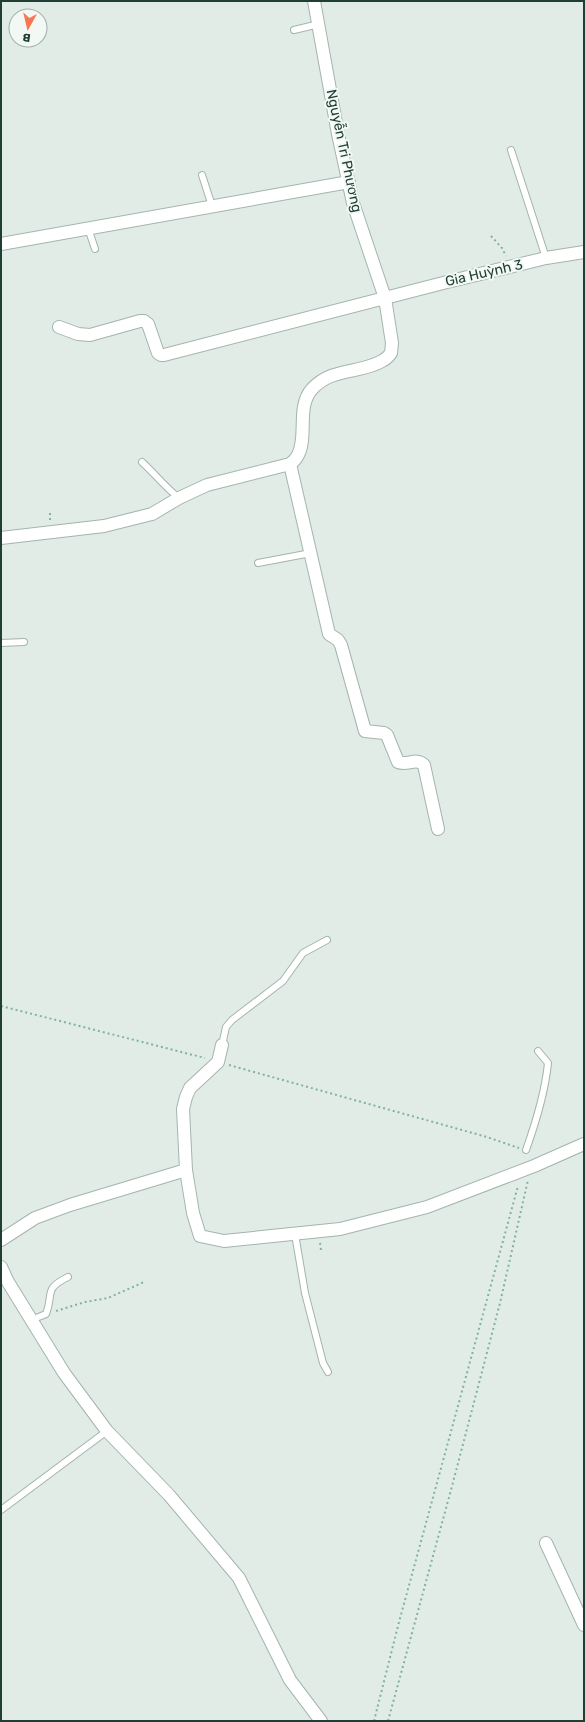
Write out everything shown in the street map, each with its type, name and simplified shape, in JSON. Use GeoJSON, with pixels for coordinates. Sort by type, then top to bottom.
{"type":"FeatureCollection","features":[{"type":"Feature","properties":{"kind":"street","name":"Nguyễn Tri Phương"},"geometry":{"type":"LineString","coordinates":[[290,464],[298,456],[302,444],[304,406],[311,390],[324,380],[340,372],[383,361],[392,353],[386,298],[353,203],[338,134],[314,1]]}},
{"type":"Feature","properties":{"kind":"street"},"geometry":{"type":"LineString","coordinates":[[1,244],[349,182]]}},
{"type":"Feature","properties":{"kind":"street","name":"Gia Huỳnh 3"},"geometry":{"type":"LineString","coordinates":[[59,327],[78,334],[90,335],[140,320],[144,321],[148,324],[158,352],[161,355],[164,355],[508,267],[546,258],[584,252]]}},
{"type":"Feature","properties":{"kind":"street"},"geometry":{"type":"LineString","coordinates":[[1,538],[104,526],[152,514],[179,498],[207,485],[290,464],[329,634],[338,640],[341,645],[365,731],[384,733],[387,735],[398,762],[402,764],[416,761],[421,762],[424,765],[438,829]]}},
{"type":"Feature","properties":{"kind":"street"},"geometry":{"type":"LineString","coordinates":[[220,1054],[190,1088],[183,1109],[186,1170],[193,1213],[200,1236],[224,1241],[340,1229],[427,1207],[528,1168],[584,1144]]}},
{"type":"Feature","properties":{"kind":"street"},"geometry":{"type":"LineString","coordinates":[[1,1240],[35,1218],[186,1170]]}},
{"type":"Feature","properties":{"kind":"street"},"geometry":{"type":"LineString","coordinates":[[1,1267],[4,1283],[31,1320],[64,1373],[107,1431],[169,1494],[239,1578],[290,1680],[321,1721]]}},
{"type":"Feature","properties":{"kind":"street"},"geometry":{"type":"LineString","coordinates":[[546,1543],[584,1625]]}},
{"type":"Feature","properties":{"kind":"lane"},"geometry":{"type":"LineString","coordinates":[[294,30],[319,24]]}},
{"type":"Feature","properties":{"kind":"lane"},"geometry":{"type":"LineString","coordinates":[[511,150],[546,258]]}},
{"type":"Feature","properties":{"kind":"lane"},"geometry":{"type":"LineString","coordinates":[[202,175],[212,206]]}},
{"type":"Feature","properties":{"kind":"lane"},"geometry":{"type":"LineString","coordinates":[[88,228],[95,249]]}},
{"type":"Feature","properties":{"kind":"lane"},"geometry":{"type":"LineString","coordinates":[[142,462],[157,476],[164,486],[179,498]]}},
{"type":"Feature","properties":{"kind":"lane"},"geometry":{"type":"LineString","coordinates":[[258,563],[310,553]]}},
{"type":"Feature","properties":{"kind":"lane"},"geometry":{"type":"LineString","coordinates":[[1,643],[24,642]]}},
{"type":"Feature","properties":{"kind":"lane"},"geometry":{"type":"LineString","coordinates":[[220,1054],[226,1027],[232,1020],[283,981],[303,952],[327,940]]}},
{"type":"Feature","properties":{"kind":"lane"},"geometry":{"type":"LineString","coordinates":[[526,1150],[540,1107],[547,1076],[548,1063],[538,1051]]}},
{"type":"Feature","properties":{"kind":"lane"},"geometry":{"type":"LineString","coordinates":[[295,1234],[305,1293],[323,1363],[328,1372]]}},
{"type":"Feature","properties":{"kind":"lane"},"geometry":{"type":"LineString","coordinates":[[31,1320],[46,1314],[49,1295],[52,1288],[57,1283],[68,1277]]}},
{"type":"Feature","properties":{"kind":"lane"},"geometry":{"type":"LineString","coordinates":[[1,1510],[107,1431]]}},
{"type":"Feature","properties":{"kind":"path"},"geometry":{"type":"LineString","coordinates":[[491,236],[506,254],[508,267]]}},
{"type":"Feature","properties":{"kind":"path"},"geometry":{"type":"LineString","coordinates":[[1,1006],[220,1054],[526,1150]]}},
{"type":"Feature","properties":{"kind":"path"},"geometry":{"type":"LineString","coordinates":[[374,1721],[400,1622],[528,1168]]}},
{"type":"Feature","properties":{"kind":"path"},"geometry":{"type":"LineString","coordinates":[[388,1721],[500,1304],[529,1178],[528,1168]]}},
{"type":"Feature","properties":{"kind":"path"},"geometry":{"type":"LineString","coordinates":[[46,1314],[85,1302],[108,1298],[144,1282]]}}]}
